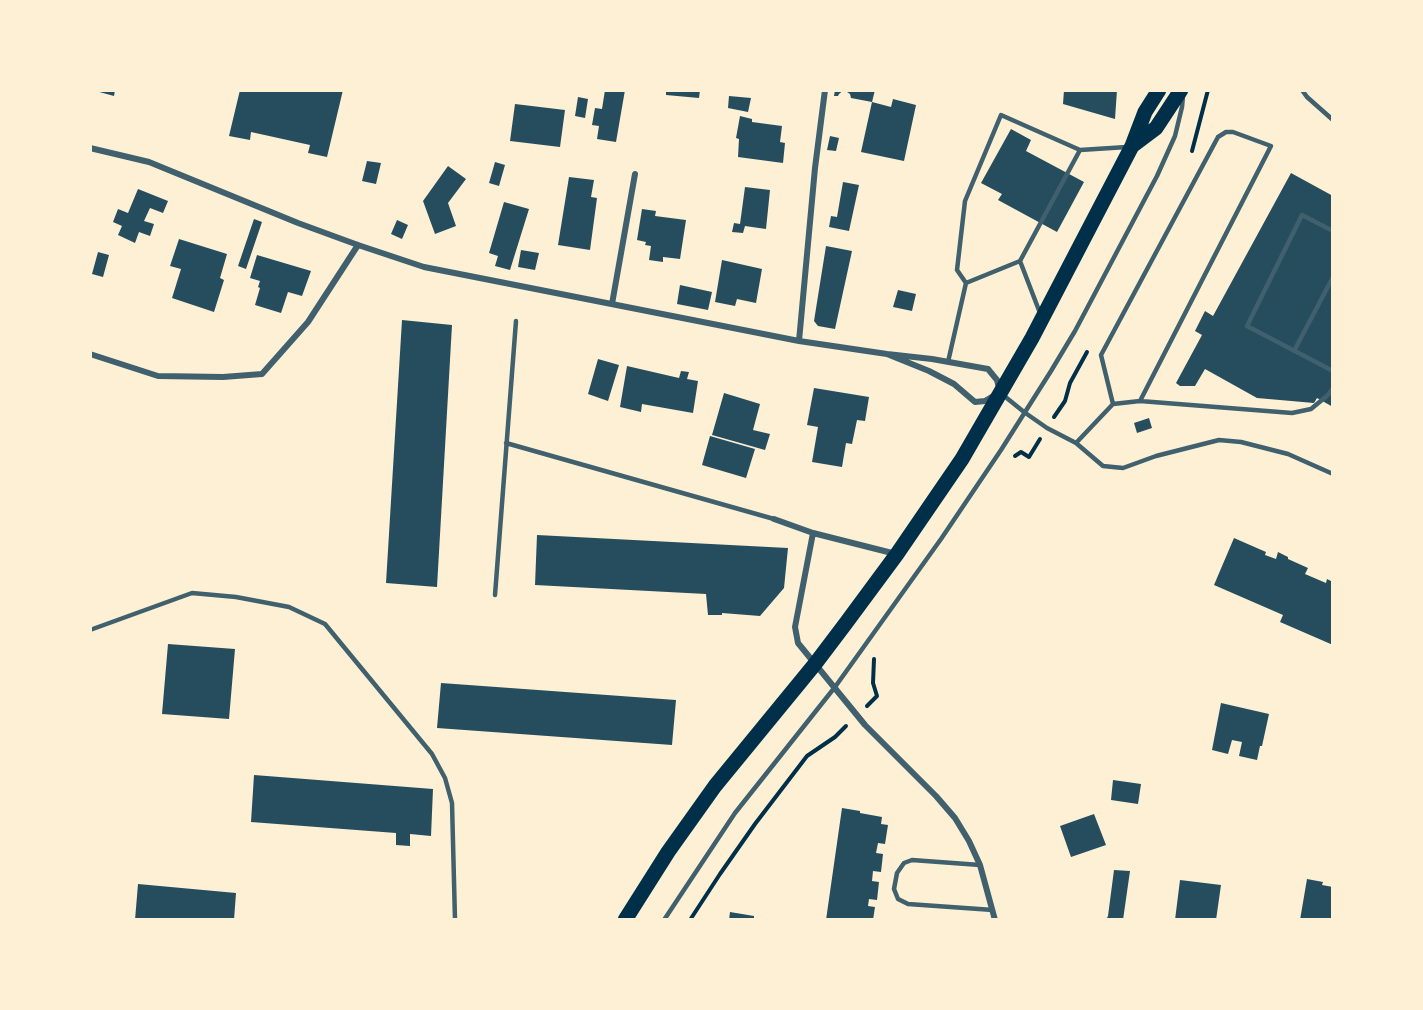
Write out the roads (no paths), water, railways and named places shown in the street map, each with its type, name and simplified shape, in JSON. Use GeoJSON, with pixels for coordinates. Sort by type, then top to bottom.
{"type":"FeatureCollection","features":[{"type":"Feature","properties":{"kind":"main road"},"geometry":{"type":"LineString","coordinates":[[625,920],[668,852],[715,786],[815,664],[897,554],[962,459],[1042,319],[1132,146],[1145,112],[1159,90]]}},
{"type":"Feature","properties":{"kind":"main road"},"geometry":{"type":"LineString","coordinates":[[1132,146],[1156,128],[1182,90]]}},
{"type":"Feature","properties":{"kind":"street"},"geometry":{"type":"LineString","coordinates":[[799,341],[815,168],[825,90]]}},
{"type":"Feature","properties":{"kind":"street"},"geometry":{"type":"LineString","coordinates":[[90,148],[148,162],[298,223],[424,267],[799,341],[948,362],[988,369],[997,380],[1000,392],[985,401],[975,402],[954,384],[887,354]]}},
{"type":"Feature","properties":{"kind":"street"},"geometry":{"type":"LineString","coordinates":[[612,304],[636,174]]}},
{"type":"Feature","properties":{"kind":"street"},"geometry":{"type":"LineString","coordinates":[[90,354],[158,376],[223,377],[262,374],[308,322],[358,245]]}},
{"type":"Feature","properties":{"kind":"street"},"geometry":{"type":"LineString","coordinates":[[774,519],[813,533],[897,554]]}},
{"type":"Feature","properties":{"kind":"street"},"geometry":{"type":"LineString","coordinates":[[813,533],[795,627],[798,644],[866,725],[955,818],[980,865],[995,920]]}},
{"type":"Feature","properties":{"kind":"lane"},"geometry":{"type":"LineString","coordinates":[[664,920],[735,813],[835,687],[941,539],[1001,450],[1075,331],[1157,176],[1175,136],[1182,107],[1182,90]]}},
{"type":"Feature","properties":{"kind":"lane"},"geometry":{"type":"LineString","coordinates":[[1302,90],[1306,97],[1333,120]]}},
{"type":"Feature","properties":{"kind":"lane"},"geometry":{"type":"LineString","coordinates":[[948,362],[966,283],[957,270],[965,201],[1001,115],[1080,150],[1132,146]]}},
{"type":"Feature","properties":{"kind":"lane"},"geometry":{"type":"LineString","coordinates":[[1113,404],[1101,355],[1218,137],[1226,132],[1233,132],[1271,146],[1140,400]]}},
{"type":"Feature","properties":{"kind":"lane"},"geometry":{"type":"LineString","coordinates":[[966,283],[1020,261],[1080,150]]}},
{"type":"Feature","properties":{"kind":"lane"},"geometry":{"type":"LineString","coordinates":[[1333,231],[1302,215],[1247,326],[1333,371]]}},
{"type":"Feature","properties":{"kind":"lane"},"geometry":{"type":"LineString","coordinates":[[1020,261],[1042,319]]}},
{"type":"Feature","properties":{"kind":"lane"},"geometry":{"type":"LineString","coordinates":[[1294,351],[1333,277]]}},
{"type":"Feature","properties":{"kind":"lane"},"geometry":{"type":"LineString","coordinates":[[495,595],[516,321]]}},
{"type":"Feature","properties":{"kind":"lane"},"geometry":{"type":"LineString","coordinates":[[1076,443],[1113,404],[1140,400],[1292,413],[1311,409],[1333,388]]}},
{"type":"Feature","properties":{"kind":"lane"},"geometry":{"type":"LineString","coordinates":[[1000,392],[1047,428],[1076,443],[1104,466],[1124,468],[1156,456],[1219,440],[1241,442],[1288,454],[1333,474]]}},
{"type":"Feature","properties":{"kind":"lane"},"geometry":{"type":"LineString","coordinates":[[506,443],[774,519]]}},
{"type":"Feature","properties":{"kind":"lane"},"geometry":{"type":"LineString","coordinates":[[90,630],[192,593],[237,597],[289,607],[325,624],[432,754],[445,778],[452,803],[455,920]]}},
{"type":"Feature","properties":{"kind":"lane"},"geometry":{"type":"LineString","coordinates":[[980,865],[912,860],[904,863],[897,873],[894,889],[898,899],[908,904],[993,910]]}}]}
